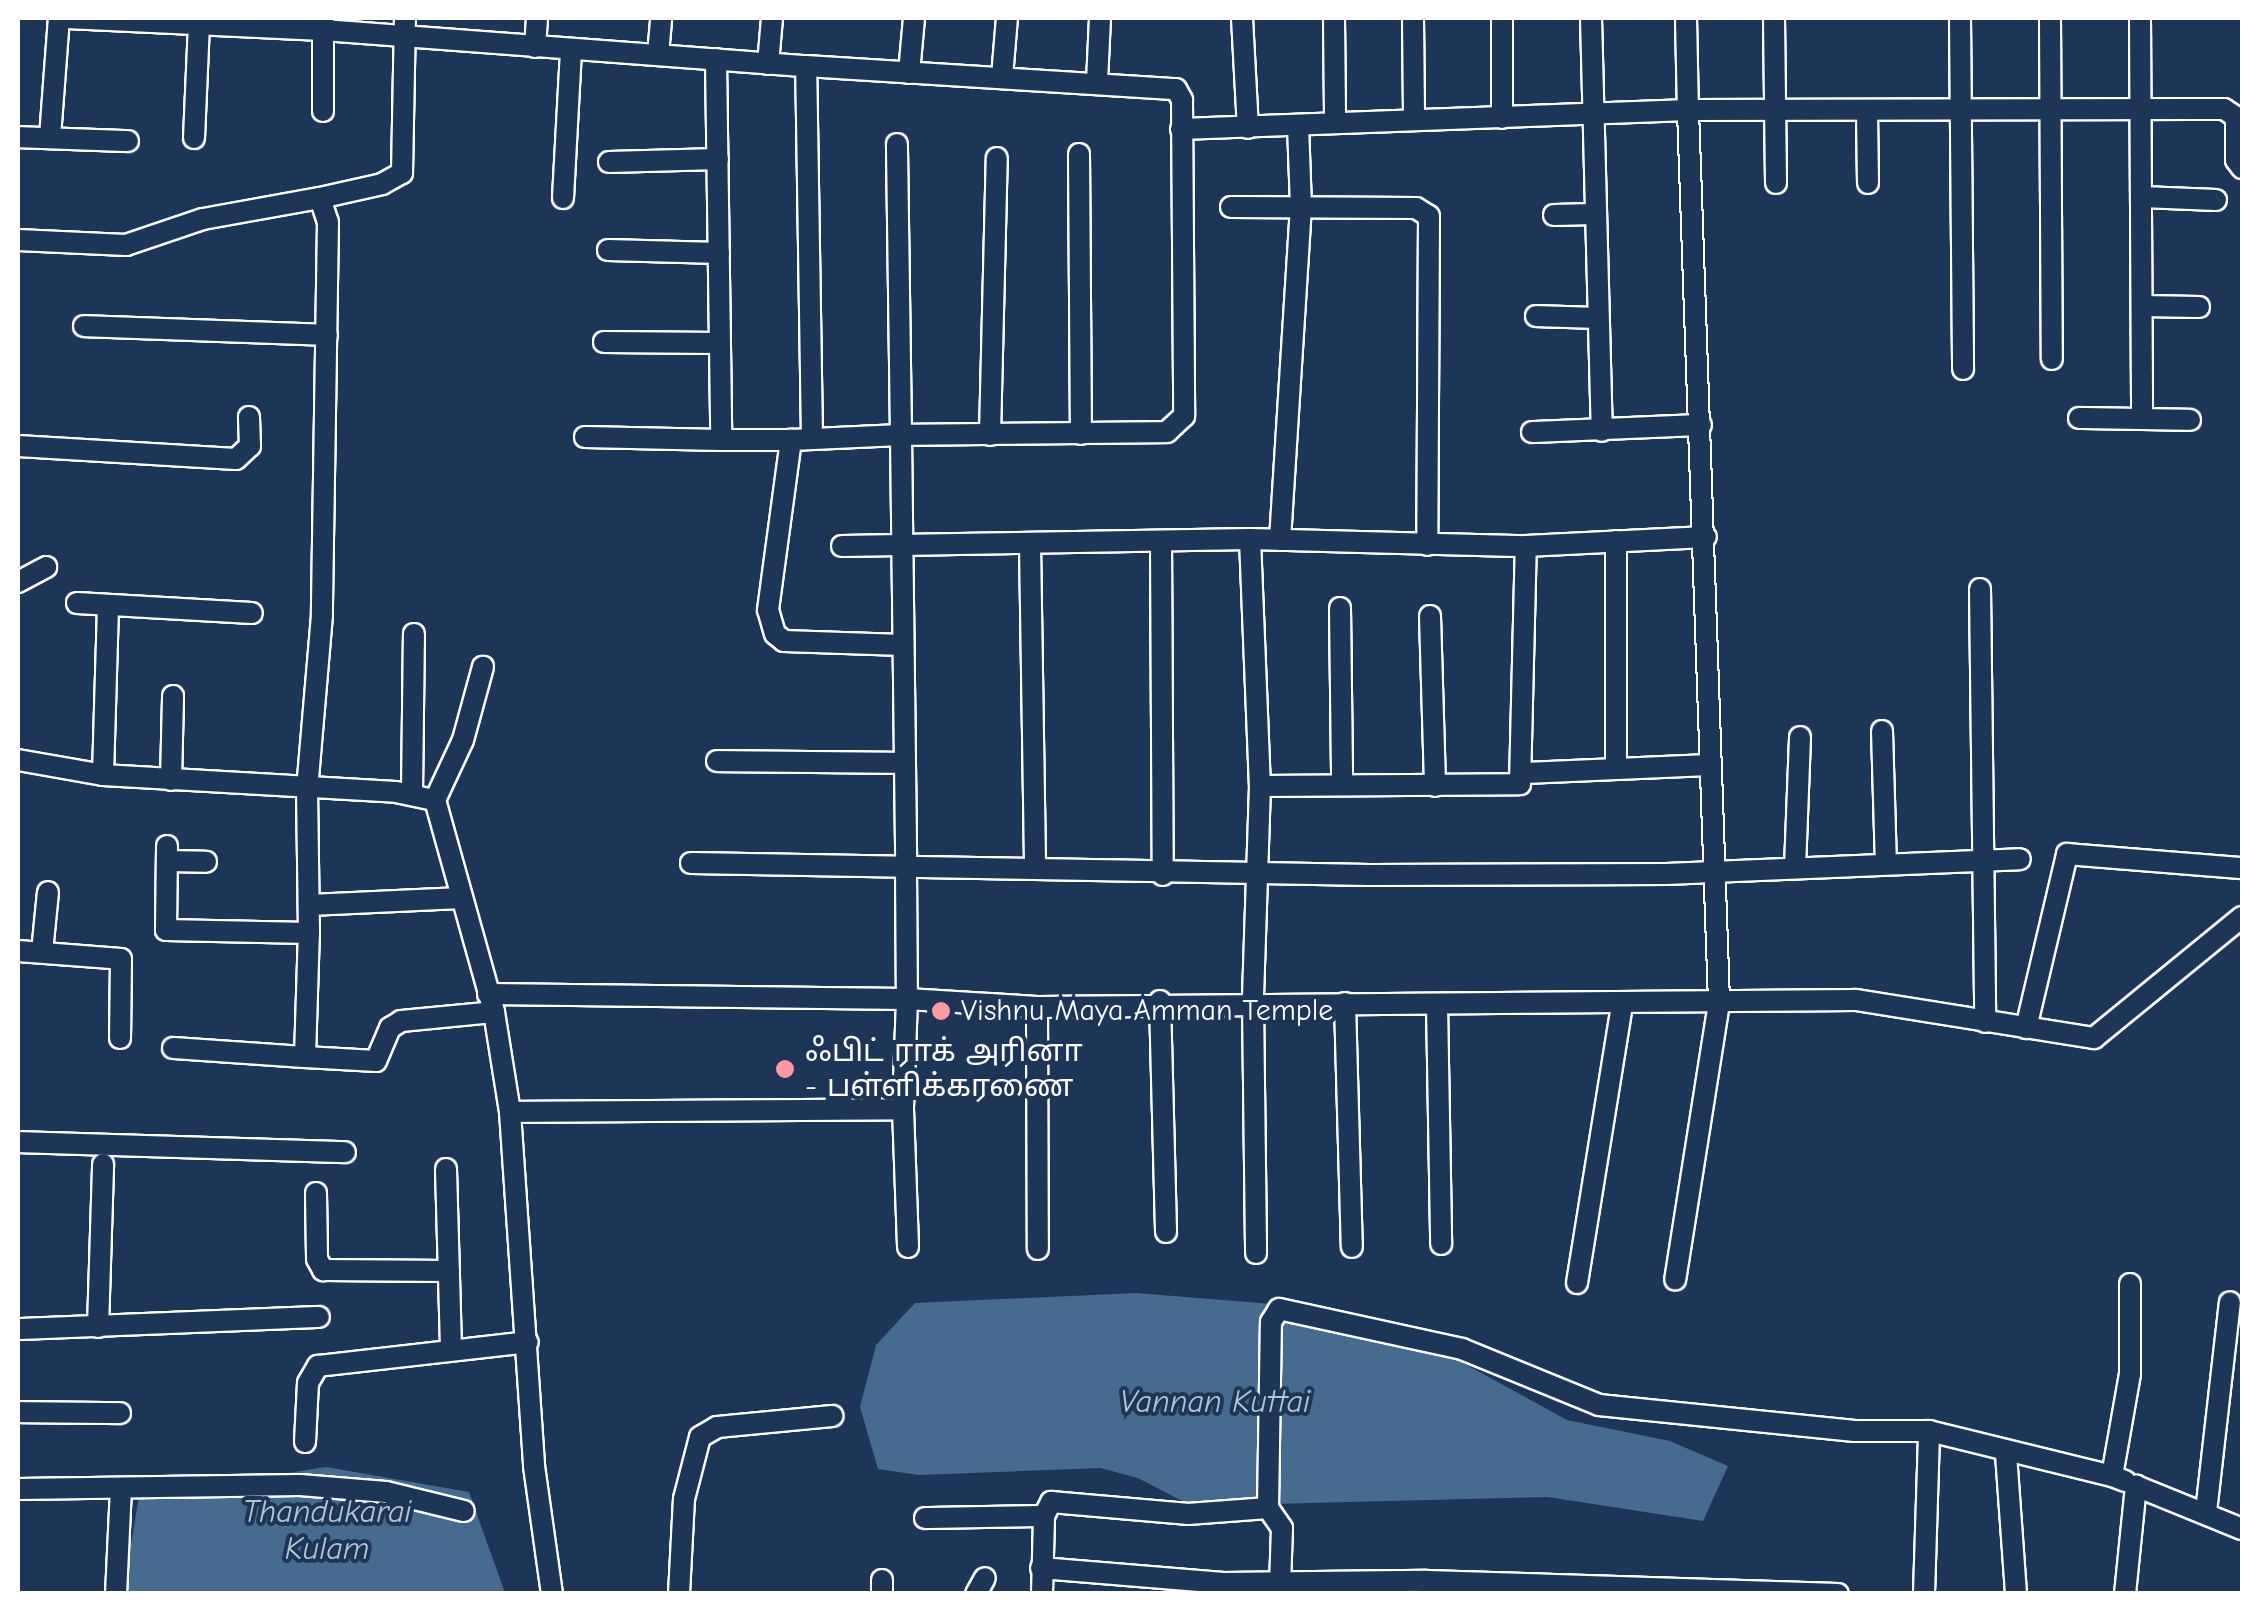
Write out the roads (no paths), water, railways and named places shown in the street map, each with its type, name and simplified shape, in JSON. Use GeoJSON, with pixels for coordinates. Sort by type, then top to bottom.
{"type":"FeatureCollection","features":[{"type":"Feature","properties":{"kind":"street"},"geometry":{"type":"LineString","coordinates":[[50,137],[62,18],[404,26],[535,47],[1176,89],[1182,100],[1184,416],[1167,432],[721,440],[585,436]]}},
{"type":"Feature","properties":{"kind":"street"},"geometry":{"type":"LineString","coordinates":[[535,47],[537,18]]}},
{"type":"Feature","properties":{"kind":"street"},"geometry":{"type":"LineString","coordinates":[[658,55],[661,18]]}},
{"type":"Feature","properties":{"kind":"street"},"geometry":{"type":"LineString","coordinates":[[768,64],[772,18]]}},
{"type":"Feature","properties":{"kind":"street"},"geometry":{"type":"LineString","coordinates":[[909,73],[914,18]]}},
{"type":"Feature","properties":{"kind":"street"},"geometry":{"type":"LineString","coordinates":[[1002,77],[1007,18]]}},
{"type":"Feature","properties":{"kind":"street"},"geometry":{"type":"LineString","coordinates":[[1096,82],[1100,18]]}},
{"type":"Feature","properties":{"kind":"street"},"geometry":{"type":"LineString","coordinates":[[1242,18],[1248,128]]}},
{"type":"Feature","properties":{"kind":"street"},"geometry":{"type":"LineString","coordinates":[[1334,18],[1335,122]]}},
{"type":"Feature","properties":{"kind":"street"},"geometry":{"type":"LineString","coordinates":[[1413,18],[1414,117]]}},
{"type":"Feature","properties":{"kind":"street"},"geometry":{"type":"LineString","coordinates":[[1502,18],[1502,118]]}},
{"type":"Feature","properties":{"kind":"street"},"geometry":{"type":"LineString","coordinates":[[1592,18],[1596,318],[1602,430]]}},
{"type":"Feature","properties":{"kind":"street"},"geometry":{"type":"LineString","coordinates":[[1675,1280],[1719,1003],[1710,871],[1706,537],[1686,18]]}},
{"type":"Feature","properties":{"kind":"street"},"geometry":{"type":"LineString","coordinates":[[1774,18],[1776,183]]}},
{"type":"Feature","properties":{"kind":"street"},"geometry":{"type":"LineString","coordinates":[[1960,18],[1963,369]]}},
{"type":"Feature","properties":{"kind":"street"},"geometry":{"type":"LineString","coordinates":[[2050,18],[2052,359]]}},
{"type":"Feature","properties":{"kind":"street"},"geometry":{"type":"LineString","coordinates":[[2140,18],[2142,419]]}},
{"type":"Feature","properties":{"kind":"street"},"geometry":{"type":"LineString","coordinates":[[194,138],[199,23]]}},
{"type":"Feature","properties":{"kind":"street"},"geometry":{"type":"LineString","coordinates":[[323,24],[323,111]]}},
{"type":"Feature","properties":{"kind":"street"},"geometry":{"type":"LineString","coordinates":[[18,240],[126,245],[203,219],[382,184],[402,172],[404,26]]}},
{"type":"Feature","properties":{"kind":"street"},"geometry":{"type":"LineString","coordinates":[[563,198],[571,49]]}},
{"type":"Feature","properties":{"kind":"street"},"geometry":{"type":"LineString","coordinates":[[716,60],[721,440]]}},
{"type":"Feature","properties":{"kind":"street"},"geometry":{"type":"LineString","coordinates":[[806,66],[802,439],[768,610],[774,634],[784,641],[903,645]]}},
{"type":"Feature","properties":{"kind":"street"},"geometry":{"type":"LineString","coordinates":[[1181,130],[1298,127],[1414,117],[1502,118],[1688,110],[1959,112],[2142,106],[2230,111],[2242,168]]}},
{"type":"Feature","properties":{"kind":"street"},"geometry":{"type":"LineString","coordinates":[[1867,112],[1868,183]]}},
{"type":"Feature","properties":{"kind":"street"},"geometry":{"type":"LineString","coordinates":[[1280,540],[1301,207],[1298,127]]}},
{"type":"Feature","properties":{"kind":"street"},"geometry":{"type":"LineString","coordinates":[[18,137],[128,141]]}},
{"type":"Feature","properties":{"kind":"street"},"geometry":{"type":"LineString","coordinates":[[896,144],[907,998],[903,1110],[908,1247]]}},
{"type":"Feature","properties":{"kind":"street"},"geometry":{"type":"LineString","coordinates":[[1079,154],[1082,434]]}},
{"type":"Feature","properties":{"kind":"street"},"geometry":{"type":"LineString","coordinates":[[990,434],[997,158]]}},
{"type":"Feature","properties":{"kind":"street"},"geometry":{"type":"LineString","coordinates":[[609,162],[718,159]]}},
{"type":"Feature","properties":{"kind":"street"},"geometry":{"type":"LineString","coordinates":[[2142,197],[2216,200]]}},
{"type":"Feature","properties":{"kind":"street"},"geometry":{"type":"LineString","coordinates":[[304,1057],[309,904],[306,789],[322,615],[327,335],[332,271],[320,198]]}},
{"type":"Feature","properties":{"kind":"street"},"geometry":{"type":"LineString","coordinates":[[1231,207],[1416,208],[1430,216],[1427,545]]}},
{"type":"Feature","properties":{"kind":"street"},"geometry":{"type":"LineString","coordinates":[[1554,215],[1594,214]]}},
{"type":"Feature","properties":{"kind":"street"},"geometry":{"type":"LineString","coordinates":[[608,250],[719,253]]}},
{"type":"Feature","properties":{"kind":"street"},"geometry":{"type":"LineString","coordinates":[[2142,306],[2199,307]]}},
{"type":"Feature","properties":{"kind":"street"},"geometry":{"type":"LineString","coordinates":[[1536,316],[1596,318]]}},
{"type":"Feature","properties":{"kind":"street"},"geometry":{"type":"LineString","coordinates":[[84,326],[327,335]]}},
{"type":"Feature","properties":{"kind":"street"},"geometry":{"type":"LineString","coordinates":[[604,342],[720,343]]}},
{"type":"Feature","properties":{"kind":"street"},"geometry":{"type":"LineString","coordinates":[[18,446],[236,459],[250,446],[249,418]]}},
{"type":"Feature","properties":{"kind":"street"},"geometry":{"type":"LineString","coordinates":[[2079,418],[2190,420]]}},
{"type":"Feature","properties":{"kind":"street"},"geometry":{"type":"LineString","coordinates":[[1532,432],[1701,425]]}},
{"type":"Feature","properties":{"kind":"street"},"geometry":{"type":"LineString","coordinates":[[842,546],[1250,539],[1526,546],[1706,537]]}},
{"type":"Feature","properties":{"kind":"street"},"geometry":{"type":"LineString","coordinates":[[1250,539],[1260,786],[1252,1002],[1256,1253]]}},
{"type":"Feature","properties":{"kind":"street"},"geometry":{"type":"LineString","coordinates":[[1616,540],[1616,769]]}},
{"type":"Feature","properties":{"kind":"street"},"geometry":{"type":"LineString","coordinates":[[1162,541],[1163,875]]}},
{"type":"Feature","properties":{"kind":"street"},"geometry":{"type":"LineString","coordinates":[[1030,544],[1035,868]]}},
{"type":"Feature","properties":{"kind":"street"},"geometry":{"type":"LineString","coordinates":[[1260,786],[1342,782],[1515,785],[1525,774],[1526,546]]}},
{"type":"Feature","properties":{"kind":"street"},"geometry":{"type":"LineString","coordinates":[[18,582],[46,567]]}},
{"type":"Feature","properties":{"kind":"street"},"geometry":{"type":"LineString","coordinates":[[1980,589],[1988,860],[1985,1022]]}},
{"type":"Feature","properties":{"kind":"street"},"geometry":{"type":"LineString","coordinates":[[76,603],[252,613]]}},
{"type":"Feature","properties":{"kind":"street"},"geometry":{"type":"LineString","coordinates":[[103,775],[108,604]]}},
{"type":"Feature","properties":{"kind":"street"},"geometry":{"type":"LineString","coordinates":[[1340,608],[1342,782]]}},
{"type":"Feature","properties":{"kind":"street"},"geometry":{"type":"LineString","coordinates":[[1430,616],[1435,786]]}},
{"type":"Feature","properties":{"kind":"street"},"geometry":{"type":"LineString","coordinates":[[412,794],[414,634]]}},
{"type":"Feature","properties":{"kind":"street"},"geometry":{"type":"LineString","coordinates":[[435,800],[463,740],[483,668]]}},
{"type":"Feature","properties":{"kind":"street"},"geometry":{"type":"LineString","coordinates":[[171,780],[173,696]]}},
{"type":"Feature","properties":{"kind":"street"},"geometry":{"type":"LineString","coordinates":[[1882,732],[1886,862]]}},
{"type":"Feature","properties":{"kind":"street"},"geometry":{"type":"LineString","coordinates":[[1795,868],[1800,737]]}},
{"type":"Feature","properties":{"kind":"street"},"geometry":{"type":"LineString","coordinates":[[18,760],[103,775],[412,794],[435,800],[446,822],[491,1003],[510,1112],[534,1466],[552,1594]]}},
{"type":"Feature","properties":{"kind":"street"},"geometry":{"type":"LineString","coordinates":[[717,761],[905,763]]}},
{"type":"Feature","properties":{"kind":"street"},"geometry":{"type":"LineString","coordinates":[[1525,774],[1709,765]]}},
{"type":"Feature","properties":{"kind":"street"},"geometry":{"type":"LineString","coordinates":[[206,862],[167,854],[166,930],[308,933]]}},
{"type":"Feature","properties":{"kind":"street"},"geometry":{"type":"LineString","coordinates":[[2026,1028],[2067,854],[2242,868]]}},
{"type":"Feature","properties":{"kind":"street"},"geometry":{"type":"LineString","coordinates":[[690,863],[1035,868],[1163,875],[1710,871],[2020,859]]}},
{"type":"Feature","properties":{"kind":"street"},"geometry":{"type":"LineString","coordinates":[[42,952],[48,892]]}},
{"type":"Feature","properties":{"kind":"street"},"geometry":{"type":"LineString","coordinates":[[309,904],[462,898]]}},
{"type":"Feature","properties":{"kind":"street"},"geometry":{"type":"LineString","coordinates":[[173,1048],[376,1061],[390,1028],[402,1020],[491,1003],[907,998],[1037,1007],[1160,1001],[1622,1006],[1856,1000],[2094,1038],[2242,917]]}},
{"type":"Feature","properties":{"kind":"street"},"geometry":{"type":"LineString","coordinates":[[18,951],[121,959],[120,1038]]}},
{"type":"Feature","properties":{"kind":"street"},"geometry":{"type":"LineString","coordinates":[[1160,1001],[1166,1232]]}},
{"type":"Feature","properties":{"kind":"street"},"geometry":{"type":"LineString","coordinates":[[1345,1003],[1352,1247]]}},
{"type":"Feature","properties":{"kind":"street"},"geometry":{"type":"LineString","coordinates":[[1437,1004],[1442,1244]]}},
{"type":"Feature","properties":{"kind":"street"},"geometry":{"type":"LineString","coordinates":[[1578,1283],[1622,1006]]}},
{"type":"Feature","properties":{"kind":"street"},"geometry":{"type":"LineString","coordinates":[[1037,1007],[1038,1248]]}},
{"type":"Feature","properties":{"kind":"street"},"geometry":{"type":"LineString","coordinates":[[510,1112],[903,1110]]}},
{"type":"Feature","properties":{"kind":"street"},"geometry":{"type":"LineString","coordinates":[[18,1142],[345,1152]]}},
{"type":"Feature","properties":{"kind":"street"},"geometry":{"type":"LineString","coordinates":[[98,1328],[103,1164]]}},
{"type":"Feature","properties":{"kind":"street"},"geometry":{"type":"LineString","coordinates":[[446,1168],[451,1350]]}},
{"type":"Feature","properties":{"kind":"street"},"geometry":{"type":"LineString","coordinates":[[316,1193],[317,1260],[323,1270],[448,1271]]}},
{"type":"Feature","properties":{"kind":"street"},"geometry":{"type":"LineString","coordinates":[[2112,1476],[2127,1407],[2130,1284]]}},
{"type":"Feature","properties":{"kind":"street"},"geometry":{"type":"LineString","coordinates":[[2206,1512],[2230,1302]]}},
{"type":"Feature","properties":{"kind":"street"},"geometry":{"type":"LineString","coordinates":[[1280,1584],[1282,1528],[1268,1508],[1271,1322],[1279,1309],[1462,1349],[1598,1405],[1855,1431],[1928,1432],[2006,1454],[2112,1476],[2242,1529]]}},
{"type":"Feature","properties":{"kind":"street"},"geometry":{"type":"LineString","coordinates":[[18,1328],[318,1317]]}},
{"type":"Feature","properties":{"kind":"street"},"geometry":{"type":"LineString","coordinates":[[305,1442],[308,1383],[318,1366],[528,1342]]}},
{"type":"Feature","properties":{"kind":"street"},"geometry":{"type":"LineString","coordinates":[[18,1412],[120,1413]]}},
{"type":"Feature","properties":{"kind":"street"},"geometry":{"type":"LineString","coordinates":[[678,1594],[680,1527],[700,1438],[718,1426],[832,1416]]}},
{"type":"Feature","properties":{"kind":"street"},"geometry":{"type":"LineString","coordinates":[[1924,1594],[1928,1432]]}},
{"type":"Feature","properties":{"kind":"street"},"geometry":{"type":"LineString","coordinates":[[2006,1454],[2016,1594]]}},
{"type":"Feature","properties":{"kind":"street"},"geometry":{"type":"LineString","coordinates":[[18,1489],[300,1485],[386,1492],[464,1510]]}},
{"type":"Feature","properties":{"kind":"street"},"geometry":{"type":"LineString","coordinates":[[2126,1594],[2136,1486]]}},
{"type":"Feature","properties":{"kind":"street"},"geometry":{"type":"LineString","coordinates":[[116,1594],[121,1489]]}},
{"type":"Feature","properties":{"kind":"street"},"geometry":{"type":"LineString","coordinates":[[1042,1594],[1044,1516],[1051,1502],[1064,1500],[1188,1514],[1268,1508]]}},
{"type":"Feature","properties":{"kind":"street"},"geometry":{"type":"LineString","coordinates":[[925,1518],[1044,1516]]}},
{"type":"Feature","properties":{"kind":"street"},"geometry":{"type":"LineString","coordinates":[[1041,1568],[1280,1584],[1838,1594]]}},
{"type":"Feature","properties":{"kind":"water","name":"Vannan Kuttai"},"geometry":{"type":"Polygon","coordinates":[[[1136,1293],[1298,1306],[1401,1329],[1567,1420],[1670,1441],[1728,1466],[1703,1521],[1548,1497],[1192,1506],[1138,1478],[1100,1468],[919,1475],[878,1469],[860,1407],[876,1345],[915,1303],[1136,1293]]]}},
{"type":"Feature","properties":{"kind":"water","name":"Thandukarai Kulam"},"geometry":{"type":"Polygon","coordinates":[[[326,1467],[469,1492],[505,1593],[123,1594],[139,1496],[326,1467]]]}},
{"type":"Feature","properties":{"kind":"place","name":"Vishnu Maya Amman Temple"},"geometry":{"type":"Point","coordinates":[941,1011]}},
{"type":"Feature","properties":{"kind":"place","name":"ஃபிட் ராக் அரினா - பள்ளிக்கரணை"},"geometry":{"type":"Point","coordinates":[785,1069]}}]}
